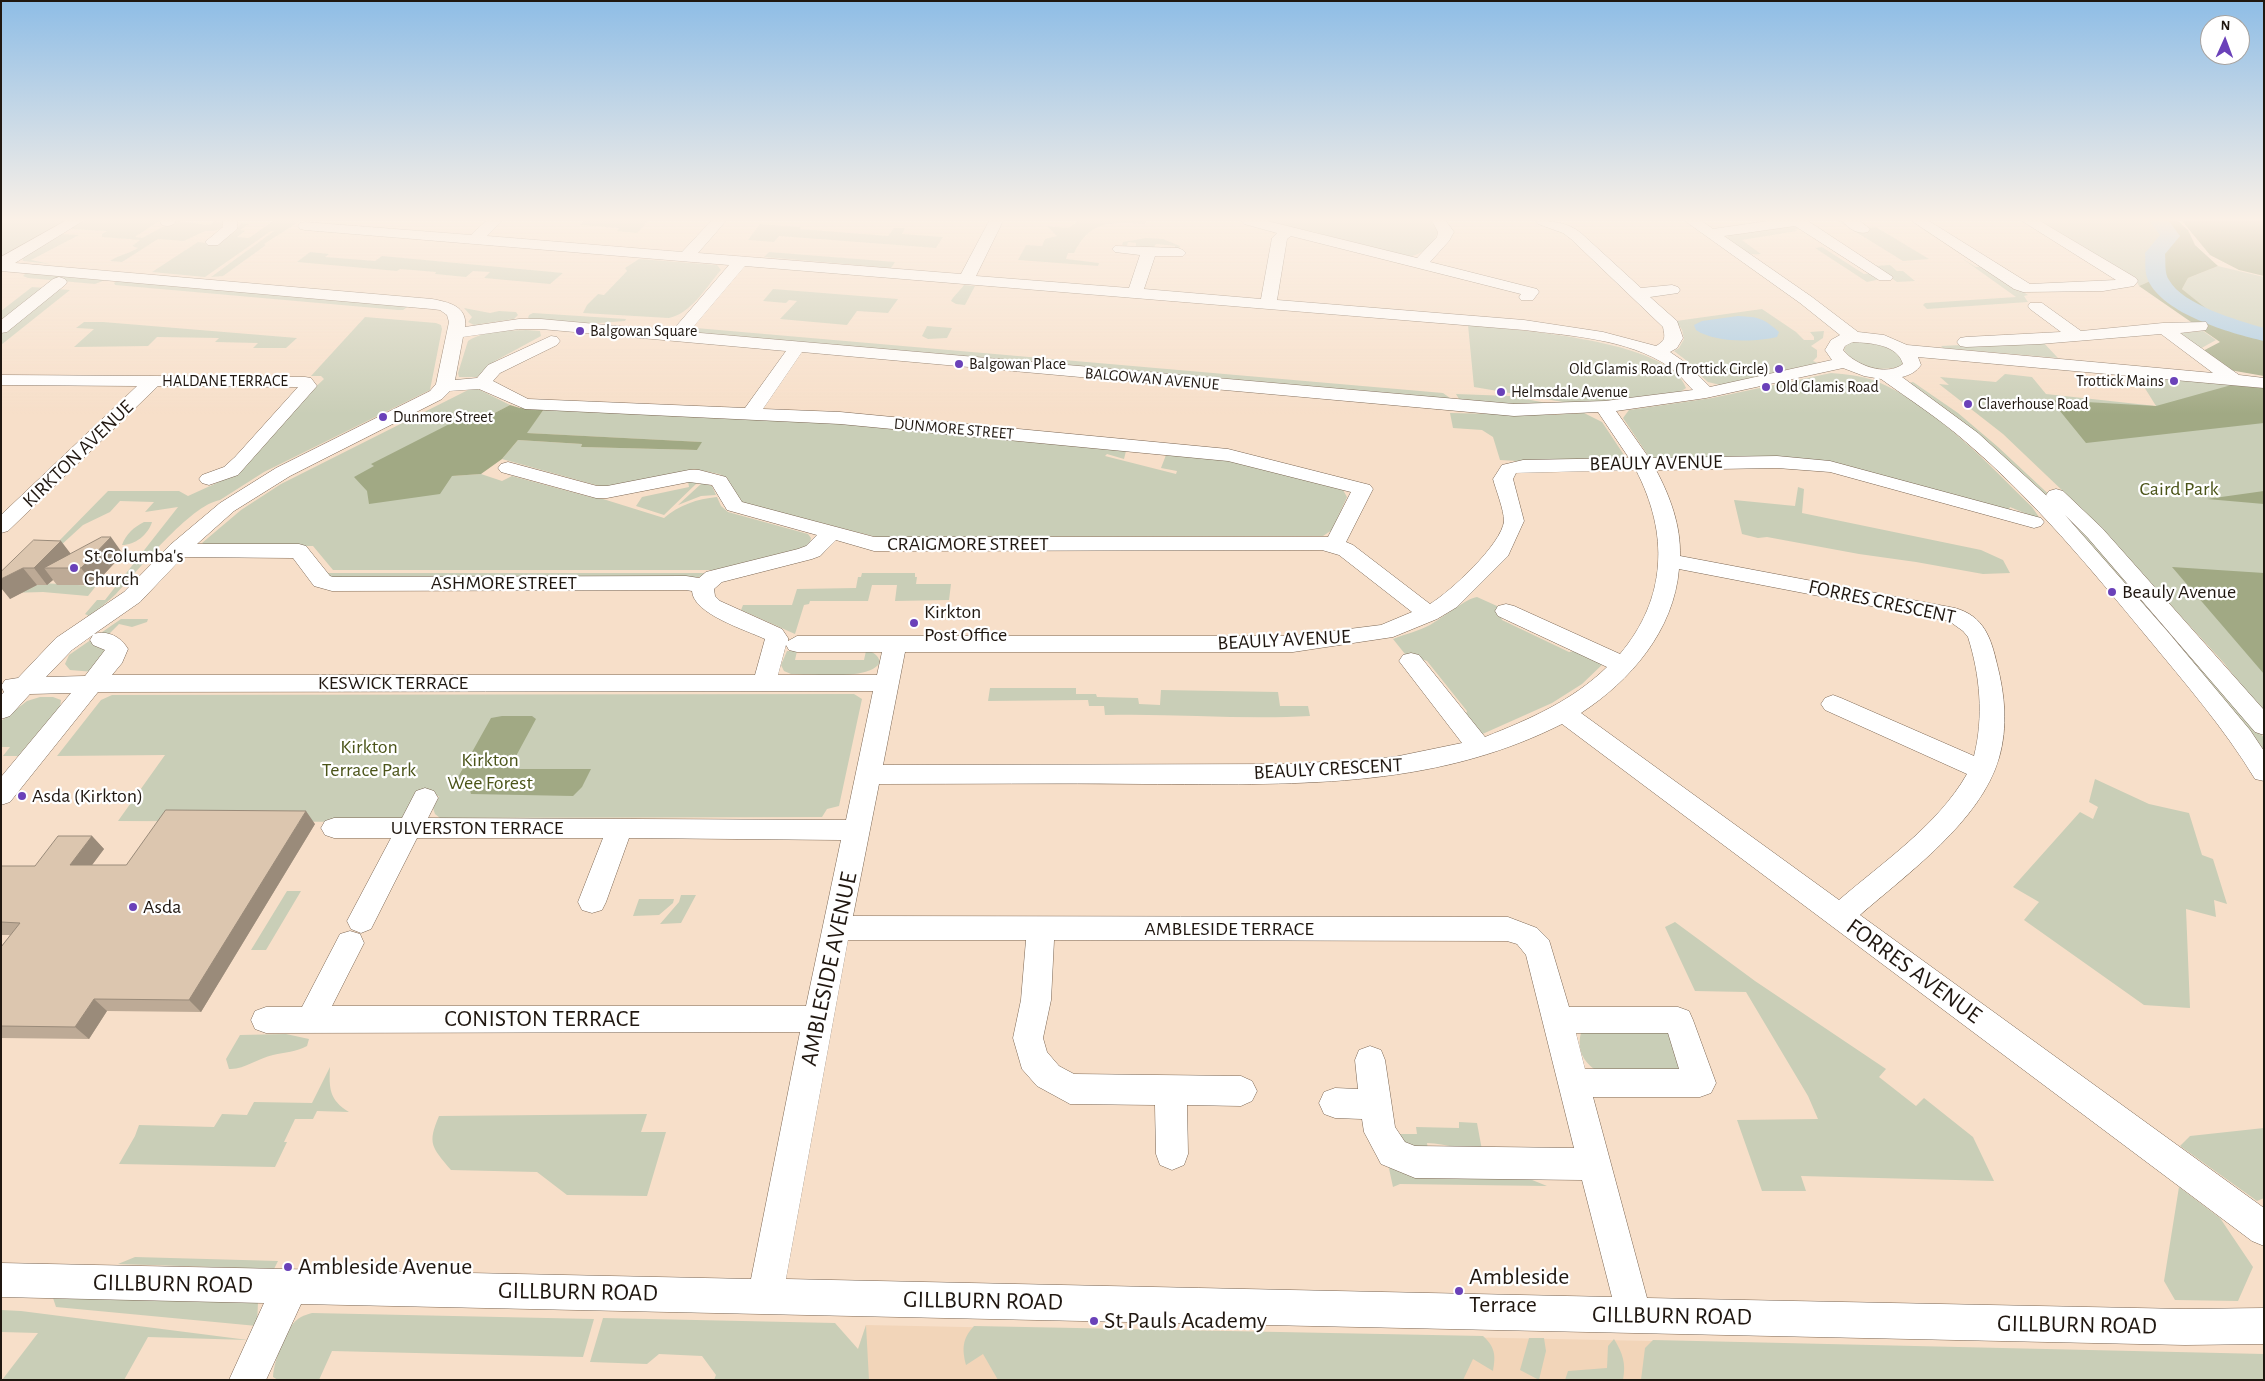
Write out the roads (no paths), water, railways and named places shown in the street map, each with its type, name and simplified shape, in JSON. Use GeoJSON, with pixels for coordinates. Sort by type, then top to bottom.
{"type":"FeatureCollection","features":[{"type":"Feature","properties":{"kind":"street"},"geometry":{"type":"LineString","coordinates":[[1,328],[55,285]]}},
{"type":"Feature","properties":{"kind":"street","name":"BALGOWAN AVENUE"},"geometry":{"type":"LineString","coordinates":[[99,285],[440,317],[457,328],[519,324],[681,331],[1450,398],[1514,410],[1603,406],[1659,401],[1706,393],[1845,362]]}},
{"type":"Feature","properties":{"kind":"street"},"geometry":{"type":"LineString","coordinates":[[228,285],[445,306],[456,313],[457,328],[445,386]]}},
{"type":"Feature","properties":{"kind":"street"},"geometry":{"type":"LineString","coordinates":[[681,331],[720,285]]}},
{"type":"Feature","properties":{"kind":"street"},"geometry":{"type":"LineString","coordinates":[[1037,285],[1533,326],[1631,344],[1657,353],[1675,362],[1706,393]]}},
{"type":"Feature","properties":{"kind":"street"},"geometry":{"type":"LineString","coordinates":[[1135,293],[1138,285]]}},
{"type":"Feature","properties":{"kind":"street"},"geometry":{"type":"LineString","coordinates":[[1268,304],[1271,285]]}},
{"type":"Feature","properties":{"kind":"street"},"geometry":{"type":"LineString","coordinates":[[1505,285],[1531,292],[1527,297]]}},
{"type":"Feature","properties":{"kind":"street"},"geometry":{"type":"LineString","coordinates":[[1629,285],[1671,325],[1674,332],[1671,344],[1657,353]]}},
{"type":"Feature","properties":{"kind":"street"},"geometry":{"type":"LineString","coordinates":[[1785,285],[1853,337]]}},
{"type":"Feature","properties":{"kind":"street"},"geometry":{"type":"LineString","coordinates":[[2019,285],[2029,289],[2108,285]]}},
{"type":"Feature","properties":{"kind":"street"},"geometry":{"type":"LineString","coordinates":[[1637,293],[1672,290]]}},
{"type":"Feature","properties":{"kind":"street"},"geometry":{"type":"LineString","coordinates":[[402,313],[412,307],[415,302]]}},
{"type":"Feature","properties":{"kind":"street"},"geometry":{"type":"LineString","coordinates":[[2036,306],[2077,336]]}},
{"type":"Feature","properties":{"kind":"street"},"geometry":{"type":"LineString","coordinates":[[2200,326],[2077,336],[1924,344],[1906,357],[1898,373],[1885,374],[1857,368],[1837,356],[1834,350],[1836,344],[1853,337],[1878,340],[1906,357],[2264,383]]}},
{"type":"Feature","properties":{"kind":"street"},"geometry":{"type":"LineString","coordinates":[[2163,328],[2234,380]]}},
{"type":"Feature","properties":{"kind":"street","name":"BALGOWAN AVENUE"},"geometry":{"type":"LineString","coordinates":[[681,331],[797,347],[1450,398]]}},
{"type":"Feature","properties":{"kind":"street"},"geometry":{"type":"LineString","coordinates":[[1,710],[12,686],[64,644],[132,597],[177,550],[227,507],[283,472],[429,400],[445,386],[482,383],[494,369],[551,341]]}},
{"type":"Feature","properties":{"kind":"street"},"geometry":{"type":"LineString","coordinates":[[750,414],[797,347]]}},
{"type":"Feature","properties":{"kind":"street"},"geometry":{"type":"LineString","coordinates":[[1906,357],[1917,380],[1964,412],[2005,447],[2095,533],[2264,726]]}},
{"type":"Feature","properties":{"kind":"street"},"geometry":{"type":"LineString","coordinates":[[1885,374],[1942,413],[1984,449],[2072,533],[2207,693],[2250,749],[2264,772]]}},
{"type":"Feature","properties":{"kind":"street","name":"HALDANE TERRACE"},"geometry":{"type":"LineString","coordinates":[[1,380],[306,382],[308,386],[242,461],[231,471],[209,479]]}},
{"type":"Feature","properties":{"kind":"street","name":"KIRKTON AVENUE"},"geometry":{"type":"LineString","coordinates":[[1,527],[154,380]]}},
{"type":"Feature","properties":{"kind":"street","name":"DUNMORE STREET"},"geometry":{"type":"LineString","coordinates":[[482,383],[525,404],[840,418],[1228,455],[1364,488],[1334,545]]}},
{"type":"Feature","properties":{"kind":"street","name":"BEAULY CRESCENT"},"geometry":{"type":"LineString","coordinates":[[867,775],[1319,774],[1405,766],[1480,749],[1524,732],[1564,713],[1599,689],[1625,666],[1650,629],[1665,594],[1671,561],[1666,521],[1657,493],[1642,463],[1603,406]]}},
{"type":"Feature","properties":{"kind":"street","name":"BEAULY AVENUE"},"geometry":{"type":"LineString","coordinates":[[786,644],[1293,644],[1385,632],[1430,614],[1449,602],[1501,550],[1514,521],[1504,478],[1509,468],[1523,466],[1777,462],[1819,465],[1838,468],[1857,476],[1869,476],[2022,516]]}},
{"type":"Feature","properties":{"kind":"street","name":"CRAIGMORE STREET"},"geometry":{"type":"LineString","coordinates":[[508,468],[596,492],[607,492],[689,476],[699,476],[720,481],[734,506],[874,544],[1322,543],[1346,550],[1430,614]]}},
{"type":"Feature","properties":{"kind":"street"},"geometry":{"type":"LineString","coordinates":[[764,683],[786,644],[774,634],[712,606],[704,600],[702,592],[704,586],[714,577],[813,551],[831,533]]}},
{"type":"Feature","properties":{"kind":"street","name":"ASHMORE STREET"},"geometry":{"type":"LineString","coordinates":[[177,550],[299,551],[322,581],[332,584],[686,583],[704,586]]}},
{"type":"Feature","properties":{"kind":"street","name":"FORRES CRESCENT"},"geometry":{"type":"LineString","coordinates":[[1671,561],[1955,615],[1968,621],[1978,632],[1992,692],[1992,729],[1982,770],[1966,798],[1932,834],[1838,916]]}},
{"type":"Feature","properties":{"kind":"street"},"geometry":{"type":"LineString","coordinates":[[1506,611],[1625,666]]}},
{"type":"Feature","properties":{"kind":"street"},"geometry":{"type":"LineString","coordinates":[[1,795],[114,657],[117,649],[112,643],[101,640]]}},
{"type":"Feature","properties":{"kind":"street","name":"AMBLESIDE AVENUE"},"geometry":{"type":"LineString","coordinates":[[765,1296],[818,1019],[895,644]]}},
{"type":"Feature","properties":{"kind":"street"},"geometry":{"type":"LineString","coordinates":[[1411,661],[1480,749]]}},
{"type":"Feature","properties":{"kind":"street","name":"KESWICK TERRACE"},"geometry":{"type":"LineString","coordinates":[[12,686],[887,683]]}},
{"type":"Feature","properties":{"kind":"street"},"geometry":{"type":"LineString","coordinates":[[1833,704],[1982,770]]}},
{"type":"Feature","properties":{"kind":"street","name":"FORRES AVENUE"},"geometry":{"type":"LineString","coordinates":[[1564,713],[2264,1229]]}},
{"type":"Feature","properties":{"kind":"street"},"geometry":{"type":"LineString","coordinates":[[310,1020],[425,798]]}},
{"type":"Feature","properties":{"kind":"street","name":"ULVERSTON TERRACE"},"geometry":{"type":"LineString","coordinates":[[334,828],[857,830]]}},
{"type":"Feature","properties":{"kind":"street"},"geometry":{"type":"LineString","coordinates":[[592,902],[620,828]]}},
{"type":"Feature","properties":{"kind":"street","name":"AMBLESIDE TERRACE"},"geometry":{"type":"LineString","coordinates":[[838,928],[1508,929],[1526,936],[1539,949],[1634,1315]]}},
{"type":"Feature","properties":{"kind":"street"},"geometry":{"type":"LineString","coordinates":[[1041,929],[1036,1000],[1028,1038],[1033,1059],[1048,1076],[1070,1089],[1241,1091]]}},
{"type":"Feature","properties":{"kind":"street","name":"CONISTON TERRACE"},"geometry":{"type":"LineString","coordinates":[[266,1020],[818,1019]]}},
{"type":"Feature","properties":{"kind":"street"},"geometry":{"type":"LineString","coordinates":[[1558,1020],[1678,1020],[1700,1083],[1575,1083]]}},
{"type":"Feature","properties":{"kind":"street"},"geometry":{"type":"LineString","coordinates":[[1370,1060],[1380,1132],[1393,1153],[1416,1162],[1594,1164]]}},
{"type":"Feature","properties":{"kind":"street"},"geometry":{"type":"LineString","coordinates":[[1171,1090],[1172,1154]]}},
{"type":"Feature","properties":{"kind":"street"},"geometry":{"type":"LineString","coordinates":[[1335,1103],[1376,1104]]}},
{"type":"Feature","properties":{"kind":"street","name":"GILLBURN ROAD"},"geometry":{"type":"LineString","coordinates":[[1,1280],[2185,1328],[2264,1326]]}},
{"type":"Feature","properties":{"kind":"street"},"geometry":{"type":"LineString","coordinates":[[246,1380],[291,1286]]}},
{"type":"Feature","properties":{"kind":"water"},"geometry":{"type":"Polygon","coordinates":[[[1738,316],[1765,321],[1779,332],[1777,337],[1758,340],[1724,339],[1704,334],[1696,330],[1694,325],[1702,321],[1738,316]]]}},
{"type":"Feature","properties":{"kind":"waterway"},"geometry":{"type":"LineString","coordinates":[[2162,285],[2176,299],[2205,315],[2264,335]]}},
{"type":"Feature","properties":{"kind":"place","name":"Balgowan Square"},"geometry":{"type":"Point","coordinates":[580,331]}},
{"type":"Feature","properties":{"kind":"place","name":"Balgowan Place"},"geometry":{"type":"Point","coordinates":[959,364]}},
{"type":"Feature","properties":{"kind":"place","name":"Old Glamis Road (Trottick Circle)"},"geometry":{"type":"Point","coordinates":[1779,369]}},
{"type":"Feature","properties":{"kind":"place","name":"Trottick Mains"},"geometry":{"type":"Point","coordinates":[2174,381]}},
{"type":"Feature","properties":{"kind":"place","name":"Old Glamis Road"},"geometry":{"type":"Point","coordinates":[1766,387]}},
{"type":"Feature","properties":{"kind":"place","name":"Helmsdale Avenue"},"geometry":{"type":"Point","coordinates":[1501,392]}},
{"type":"Feature","properties":{"kind":"place","name":"Claverhouse Road"},"geometry":{"type":"Point","coordinates":[1968,404]}},
{"type":"Feature","properties":{"kind":"place","name":"Dunmore Street"},"geometry":{"type":"Point","coordinates":[383,417]}},
{"type":"Feature","properties":{"kind":"place","name":"St Columba's Church"},"geometry":{"type":"Point","coordinates":[74,568]}},
{"type":"Feature","properties":{"kind":"place","name":"Beauly Avenue"},"geometry":{"type":"Point","coordinates":[2112,592]}},
{"type":"Feature","properties":{"kind":"place","name":"Kirkton Post Office"},"geometry":{"type":"Point","coordinates":[914,623]}},
{"type":"Feature","properties":{"kind":"place","name":"Asda (Kirkton)"},"geometry":{"type":"Point","coordinates":[22,796]}},
{"type":"Feature","properties":{"kind":"place","name":"Asda"},"geometry":{"type":"Point","coordinates":[133,907]}},
{"type":"Feature","properties":{"kind":"place","name":"Ambleside Avenue"},"geometry":{"type":"Point","coordinates":[288,1267]}},
{"type":"Feature","properties":{"kind":"place","name":"Ambleside Terrace"},"geometry":{"type":"Point","coordinates":[1459,1291]}},
{"type":"Feature","properties":{"kind":"place","name":"St Pauls Academy"},"geometry":{"type":"Point","coordinates":[1094,1321]}},
{"type":"Feature","properties":{"kind":"park label","name":"Caird Park"},"geometry":{"type":"Point","coordinates":[2179,489]}},
{"type":"Feature","properties":{"kind":"park label","name":"Kirkton Terrace Park"},"geometry":{"type":"Point","coordinates":[369,758]}},
{"type":"Feature","properties":{"kind":"park label","name":"Kirkton Wee Forest"},"geometry":{"type":"Point","coordinates":[490,772]}}]}
